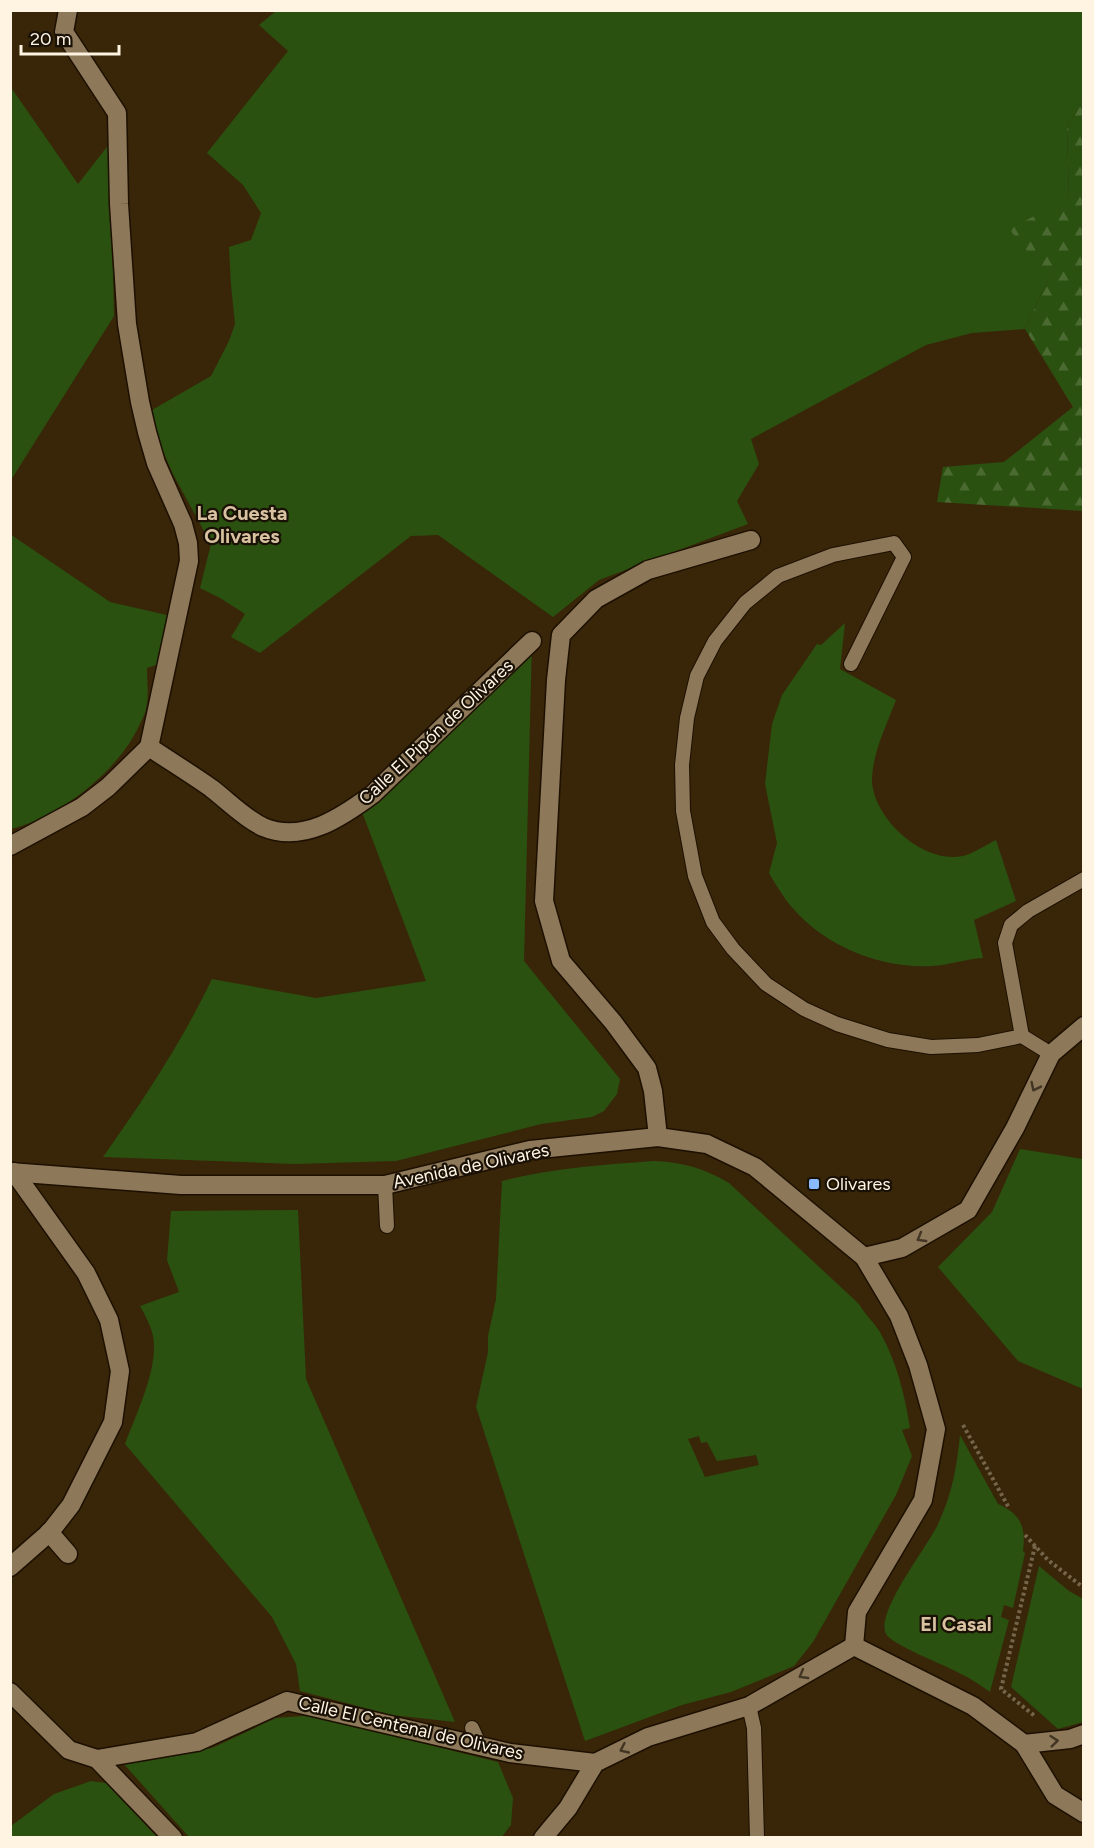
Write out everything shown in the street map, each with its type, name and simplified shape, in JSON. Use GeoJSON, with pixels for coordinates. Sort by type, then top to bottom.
{"type":"FeatureCollection","features":[{"type":"Feature","properties":{"kind":"street"},"geometry":{"type":"LineString","coordinates":[[10,846],[81,807],[108,787],[149,747],[189,561],[188,543],[183,524],[156,463],[140,402],[132,357],[127,324],[119,204],[117,113],[64,32],[68,10]]}},
{"type":"Feature","properties":{"kind":"street"},"geometry":{"type":"LineString","coordinates":[[658,1137],[653,1091],[647,1068],[613,1022],[561,961],[544,901],[556,680],[561,635],[596,599],[648,570],[752,540]]}},
{"type":"Feature","properties":{"kind":"street","name":"Calle El Pipón de Olivares"},"geometry":{"type":"LineString","coordinates":[[149,747],[211,788],[244,815],[263,827],[279,832],[294,833],[323,825],[346,814],[373,794],[532,641]]}},
{"type":"Feature","properties":{"kind":"street"},"geometry":{"type":"LineString","coordinates":[[864,1257],[902,1248],[968,1210],[1015,1128],[1051,1054],[1083,1026]]}},
{"type":"Feature","properties":{"kind":"street","name":"Avenida de Olivares"},"geometry":{"type":"LineString","coordinates":[[12,1172],[181,1185],[385,1185],[530,1150],[658,1137],[706,1144],[755,1167],[864,1257],[899,1316],[918,1365],[936,1429],[923,1500],[857,1612],[854,1646]]}},
{"type":"Feature","properties":{"kind":"street"},"geometry":{"type":"LineString","coordinates":[[10,1567],[49,1532],[71,1505],[113,1422],[120,1371],[109,1320],[86,1273],[12,1172]]}},
{"type":"Feature","properties":{"kind":"street"},"geometry":{"type":"LineString","coordinates":[[49,1532],[68,1554]]}},
{"type":"Feature","properties":{"kind":"street"},"geometry":{"type":"LineString","coordinates":[[543,1838],[568,1808],[595,1763],[648,1737],[749,1706],[854,1646],[973,1706],[1023,1744],[1055,1794],[1083,1813]]}},
{"type":"Feature","properties":{"kind":"street","name":"Calle El Centenal de Olivares"},"geometry":{"type":"LineString","coordinates":[[10,1692],[69,1750],[97,1759],[197,1742],[287,1701],[510,1753],[595,1763]]}},
{"type":"Feature","properties":{"kind":"street"},"geometry":{"type":"LineString","coordinates":[[1023,1744],[1063,1740],[1083,1734]]}},
{"type":"Feature","properties":{"kind":"street"},"geometry":{"type":"LineString","coordinates":[[97,1759],[173,1838]]}},
{"type":"Feature","properties":{"kind":"lane"},"geometry":{"type":"LineString","coordinates":[[851,664],[903,557],[894,543],[833,555],[778,576],[745,603],[715,641],[697,676],[687,718],[682,765],[683,811],[688,846],[695,876],[713,922],[733,949],[766,984],[804,1009],[837,1024],[888,1040],[931,1047],[978,1045],[1022,1036],[1051,1054]]}},
{"type":"Feature","properties":{"kind":"lane"},"geometry":{"type":"LineString","coordinates":[[1022,1036],[1005,943],[1011,925],[1028,911],[1083,879]]}},
{"type":"Feature","properties":{"kind":"lane"},"geometry":{"type":"LineString","coordinates":[[385,1185],[387,1226]]}},
{"type":"Feature","properties":{"kind":"lane"},"geometry":{"type":"LineString","coordinates":[[749,1706],[754,1728],[757,1838]]}},
{"type":"Feature","properties":{"kind":"lane"},"geometry":{"type":"LineString","coordinates":[[472,1728],[480,1746]]}},
{"type":"Feature","properties":{"kind":"path"},"geometry":{"type":"LineString","coordinates":[[931,1413],[958,1417],[1009,1508]]}},
{"type":"Feature","properties":{"kind":"path"},"geometry":{"type":"LineString","coordinates":[[1025,1535],[1048,1560],[1083,1588]]}},
{"type":"Feature","properties":{"kind":"path"},"geometry":{"type":"LineString","coordinates":[[1035,1546],[1001,1689],[1063,1740]]}},
{"type":"Feature","properties":{"kind":"green space"},"geometry":{"type":"Polygon","coordinates":[[[276,11],[1083,11],[1083,100],[1067,127],[1069,198],[1049,277],[1025,329],[972,333],[926,345],[751,439],[759,464],[737,501],[748,524],[599,580],[553,617],[438,535],[411,536],[260,653],[231,637],[245,614],[200,588],[211,544],[173,474],[159,442],[152,410],[211,376],[235,324],[229,247],[251,240],[261,213],[243,185],[207,153],[288,51],[259,25],[276,11]]]}},
{"type":"Feature","properties":{"kind":"green space"},"geometry":{"type":"Polygon","coordinates":[[[10,86],[78,184],[110,143],[114,316],[11,480],[10,86]]]}},
{"type":"Feature","properties":{"kind":"green space"},"geometry":{"type":"Polygon","coordinates":[[[1083,100],[1083,511],[937,502],[943,467],[1004,462],[1073,407],[1025,329],[1049,277],[1009,229],[1069,198],[1067,127],[1083,100]]]}},
{"type":"Feature","properties":{"kind":"green space"},"geometry":{"type":"Polygon","coordinates":[[[10,534],[110,602],[171,616],[159,664],[147,668],[148,694],[145,711],[139,726],[117,760],[85,790],[67,803],[48,815],[11,829],[10,534]]]}},
{"type":"Feature","properties":{"kind":"green space"},"geometry":{"type":"Polygon","coordinates":[[[845,623],[840,669],[896,700],[873,768],[874,793],[880,808],[902,835],[916,846],[932,853],[948,857],[963,856],[996,840],[1016,901],[974,920],[983,958],[932,966],[912,966],[891,963],[851,951],[832,941],[800,916],[786,900],[769,873],[777,843],[765,784],[772,724],[782,695],[817,644],[821,645],[845,623]]]}},
{"type":"Feature","properties":{"kind":"green space"},"geometry":{"type":"Polygon","coordinates":[[[532,641],[524,961],[620,1079],[617,1094],[604,1111],[592,1117],[541,1124],[396,1161],[295,1164],[103,1157],[162,1070],[212,979],[316,998],[426,981],[359,804],[532,641]]]}},
{"type":"Feature","properties":{"kind":"green space"},"geometry":{"type":"Polygon","coordinates":[[[1020,1149],[1083,1159],[1083,1389],[1018,1361],[938,1267],[992,1212],[1020,1149]]]}},
{"type":"Feature","properties":{"kind":"green space"},"geometry":{"type":"Polygon","coordinates":[[[653,1161],[683,1164],[711,1173],[729,1183],[859,1304],[881,1334],[896,1368],[910,1428],[902,1430],[912,1456],[896,1495],[813,1642],[794,1666],[731,1692],[682,1705],[585,1741],[476,1407],[496,1299],[502,1181],[558,1170],[653,1161]],[[699,1436],[688,1439],[705,1477],[759,1465],[756,1455],[717,1461],[707,1442],[701,1443],[699,1436]]]}},
{"type":"Feature","properties":{"kind":"green space"},"geometry":{"type":"Polygon","coordinates":[[[298,1210],[306,1379],[455,1722],[392,1715],[300,1691],[296,1664],[272,1617],[125,1444],[145,1391],[153,1362],[153,1336],[140,1306],[179,1292],[167,1260],[171,1211],[298,1210]]]}},
{"type":"Feature","properties":{"kind":"green space"},"geometry":{"type":"Polygon","coordinates":[[[960,1435],[998,1504],[1017,1517],[1024,1535],[1023,1551],[1025,1553],[1013,1608],[1004,1605],[1001,1617],[1009,1620],[990,1692],[963,1675],[898,1644],[886,1634],[885,1624],[888,1610],[895,1595],[933,1534],[943,1513],[953,1480],[960,1435]]]}},
{"type":"Feature","properties":{"kind":"green space"},"geometry":{"type":"Polygon","coordinates":[[[1039,1566],[1069,1591],[1083,1599],[1083,1722],[1058,1729],[1011,1687],[1039,1566]]]}},
{"type":"Feature","properties":{"kind":"green space"},"geometry":{"type":"Polygon","coordinates":[[[303,1716],[322,1718],[498,1762],[513,1798],[511,1825],[501,1838],[189,1837],[123,1763],[212,1748],[276,1718],[303,1716]]]}},
{"type":"Feature","properties":{"kind":"green space"},"geometry":{"type":"Polygon","coordinates":[[[91,1781],[106,1783],[157,1837],[11,1837],[11,1826],[54,1794],[91,1781]]]}},
{"type":"Feature","properties":{"kind":"place","name":"Olivares"},"geometry":{"type":"Point","coordinates":[814,1184]}},
{"type":"Feature","properties":{"kind":"district","name":"La Cuesta Olivares"},"geometry":{"type":"Point","coordinates":[242,524]}},
{"type":"Feature","properties":{"kind":"district","name":"El Casal"},"geometry":{"type":"Point","coordinates":[956,1624]}}]}
